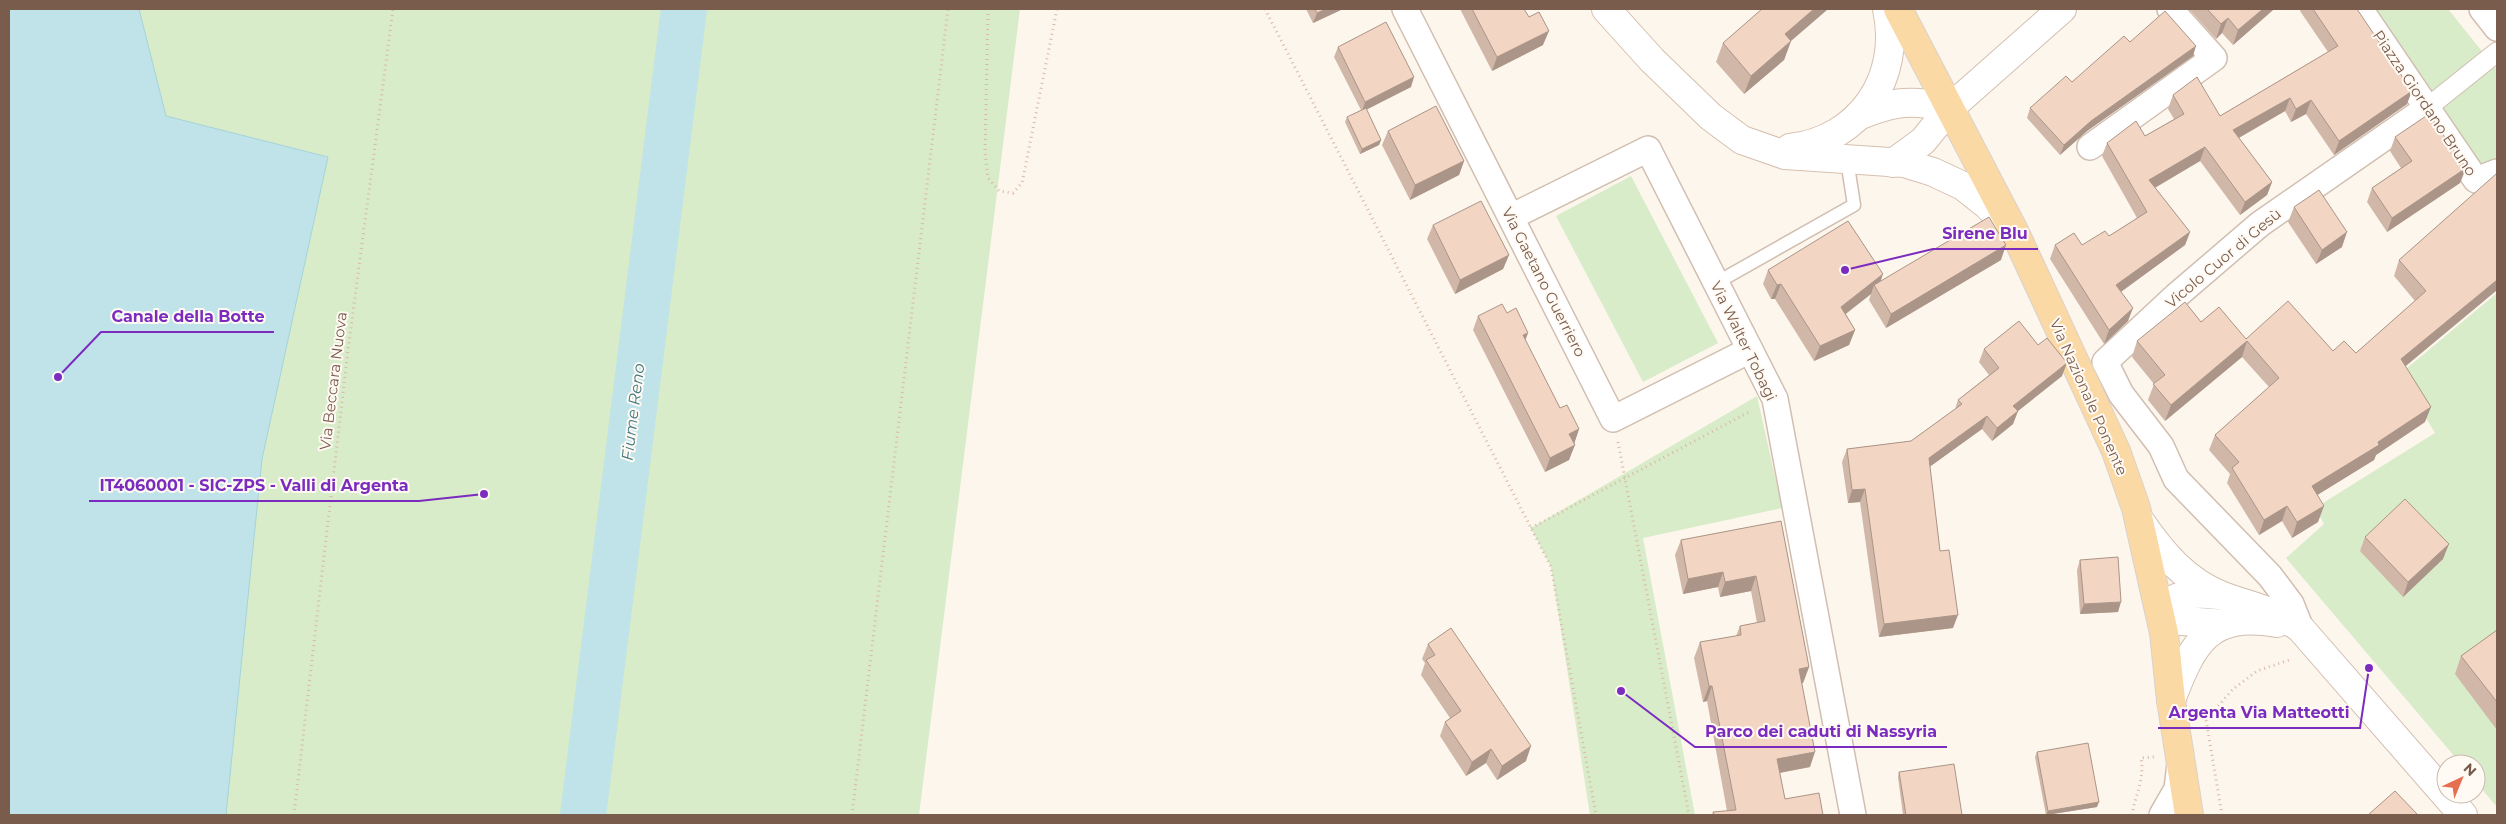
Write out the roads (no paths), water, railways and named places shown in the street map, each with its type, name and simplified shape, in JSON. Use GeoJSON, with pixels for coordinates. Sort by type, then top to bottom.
{"type":"FeatureCollection","features":[{"type":"Feature","properties":{"kind":"main road","name":"Via Nazionale Ponente"},"geometry":{"type":"LineString","coordinates":[[1898,9],[2015,233],[2116,451],[2140,520],[2164,632],[2171,700],[2189,815]]}},
{"type":"Feature","properties":{"kind":"street","name":"Via Gaetano Guerriero"},"geometry":{"type":"LineString","coordinates":[[1405,9],[1614,419],[1750,350]]}},
{"type":"Feature","properties":{"kind":"street"},"geometry":{"type":"LineString","coordinates":[[1606,9],[1652,60],[1711,117],[1742,140],[1785,155],[1904,163],[1933,172],[1963,186],[1987,205],[2015,233]]}},
{"type":"Feature","properties":{"kind":"street"},"geometry":{"type":"LineString","coordinates":[[1771,150],[1820,142],[1842,130],[1871,102],[1880,85],[1890,45],[1887,9]]}},
{"type":"Feature","properties":{"kind":"street"},"geometry":{"type":"LineString","coordinates":[[1893,163],[1923,141],[1950,108],[2062,9]]}},
{"type":"Feature","properties":{"kind":"street"},"geometry":{"type":"LineString","coordinates":[[2090,147],[2214,58],[2170,9]]}},
{"type":"Feature","properties":{"kind":"street","name":"Piazza Giordano Bruno"},"geometry":{"type":"LineString","coordinates":[[2360,9],[2476,180],[2497,172]]}},
{"type":"Feature","properties":{"kind":"street"},"geometry":{"type":"LineString","coordinates":[[2482,9],[2497,28]]}},
{"type":"Feature","properties":{"kind":"street"},"geometry":{"type":"LineString","coordinates":[[2427,108],[2497,52]]}},
{"type":"Feature","properties":{"kind":"street"},"geometry":{"type":"LineString","coordinates":[[1858,116],[1900,102],[1922,102],[1950,108]]}},
{"type":"Feature","properties":{"kind":"street","name":"Vicolo Cuor di Gesù"},"geometry":{"type":"LineString","coordinates":[[2308,637],[2291,604],[2270,576],[2224,526],[2176,479],[2161,446],[2121,394],[2105,362],[2176,296],[2260,224],[2427,108]]}},
{"type":"Feature","properties":{"kind":"street","name":"Via Walter Tobagi"},"geometry":{"type":"LineString","coordinates":[[1511,217],[1648,149],[1775,399],[1853,815]]}},
{"type":"Feature","properties":{"kind":"street"},"geometry":{"type":"LineString","coordinates":[[2140,520],[2160,550],[2195,582],[2222,596],[2288,619],[2308,637],[2463,815]]}},
{"type":"Feature","properties":{"kind":"street"},"geometry":{"type":"LineString","coordinates":[[2159,608],[2184,594],[2200,593],[2222,596]]}},
{"type":"Feature","properties":{"kind":"street"},"geometry":{"type":"LineString","coordinates":[[2159,608],[2182,621],[2230,624]]}},
{"type":"Feature","properties":{"kind":"street"},"geometry":{"type":"LineString","coordinates":[[2171,700],[2188,657],[2202,637],[2222,625],[2267,621],[2308,637]]}},
{"type":"Feature","properties":{"kind":"street"},"geometry":{"type":"LineString","coordinates":[[2162,815],[2177,789],[2180,762]]}},
{"type":"Feature","properties":{"kind":"lane"},"geometry":{"type":"LineString","coordinates":[[1716,284],[1854,205],[1847,160]]}},
{"type":"Feature","properties":{"kind":"water"},"geometry":{"type":"Polygon","coordinates":[[[9,9],[139,9],[166,116],[328,157],[262,459],[226,815],[9,815],[9,9]]]}},
{"type":"Feature","properties":{"kind":"waterway","name":"Fiume Reno"},"geometry":{"type":"LineString","coordinates":[[583,815],[684,9]]}},
{"type":"Feature","properties":{"kind":"place","name":"Sirene Blu"},"geometry":{"type":"Point","coordinates":[1845,270]}},
{"type":"Feature","properties":{"kind":"place","name":"Canale della Botte"},"geometry":{"type":"Point","coordinates":[58,377]}},
{"type":"Feature","properties":{"kind":"place","name":"IT4060001 - SIC-ZPS - Valli di Argenta"},"geometry":{"type":"Point","coordinates":[484,494]}},
{"type":"Feature","properties":{"kind":"place","name":"Argenta Via Matteotti"},"geometry":{"type":"Point","coordinates":[2369,668]}},
{"type":"Feature","properties":{"kind":"place","name":"Parco dei caduti di Nassyria"},"geometry":{"type":"Point","coordinates":[1621,691]}}]}
